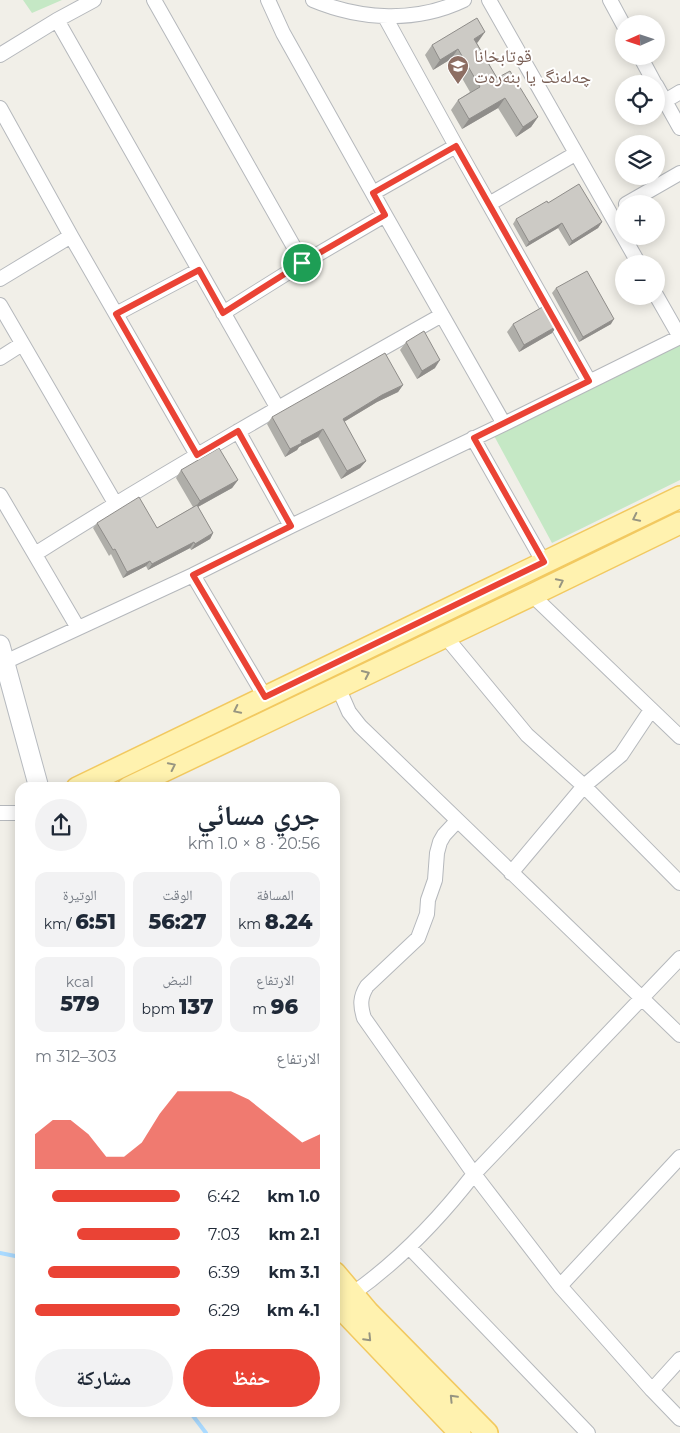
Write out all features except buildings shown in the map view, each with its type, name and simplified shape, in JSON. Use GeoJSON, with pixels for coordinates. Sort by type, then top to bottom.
{"type":"FeatureCollection","features":[{"type":"Feature","properties":{"kind":"main road"},"geometry":{"type":"LineString","coordinates":[[89,782],[680,497]]}},
{"type":"Feature","properties":{"kind":"main road"},"geometry":{"type":"LineString","coordinates":[[140,782],[445,636],[677,528]]}},
{"type":"Feature","properties":{"kind":"main road"},"geometry":{"type":"LineString","coordinates":[[2,654],[38,782]]}},
{"type":"Feature","properties":{"kind":"main road"},"geometry":{"type":"LineString","coordinates":[[344,1298],[460,1433]]}},
{"type":"Feature","properties":{"kind":"main road"},"geometry":{"type":"LineString","coordinates":[[344,1298],[368,1312],[487,1433]]}},
{"type":"Feature","properties":{"kind":"street"},"geometry":{"type":"LineString","coordinates":[[0,55],[94,0]]}},
{"type":"Feature","properties":{"kind":"street"},"geometry":{"type":"LineString","coordinates":[[154,0],[302,263]]}},
{"type":"Feature","properties":{"kind":"street"},"geometry":{"type":"LineString","coordinates":[[268,0],[283,33],[504,424]]}},
{"type":"Feature","properties":{"kind":"street"},"geometry":{"type":"LineString","coordinates":[[313,0],[349,12],[385,17],[419,14],[453,5],[464,0]]}},
{"type":"Feature","properties":{"kind":"street"},"geometry":{"type":"LineString","coordinates":[[489,0],[634,255]]}},
{"type":"Feature","properties":{"kind":"street"},"geometry":{"type":"LineString","coordinates":[[610,0],[618,15]]}},
{"type":"Feature","properties":{"kind":"street"},"geometry":{"type":"LineString","coordinates":[[385,17],[589,381]]}},
{"type":"Feature","properties":{"kind":"street"},"geometry":{"type":"LineString","coordinates":[[57,20],[277,407]]}},
{"type":"Feature","properties":{"kind":"street"},"geometry":{"type":"LineString","coordinates":[[680,92],[665,101],[680,128]]}},
{"type":"Feature","properties":{"kind":"street"},"geometry":{"type":"LineString","coordinates":[[0,108],[197,455]]}},
{"type":"Feature","properties":{"kind":"street"},"geometry":{"type":"LineString","coordinates":[[373,193],[456,146]]}},
{"type":"Feature","properties":{"kind":"street"},"geometry":{"type":"LineString","coordinates":[[489,204],[576,154]]}},
{"type":"Feature","properties":{"kind":"street"},"geometry":{"type":"LineString","coordinates":[[641,195],[680,173]]}},
{"type":"Feature","properties":{"kind":"street"},"geometry":{"type":"LineString","coordinates":[[610,212],[615,209]]}},
{"type":"Feature","properties":{"kind":"street"},"geometry":{"type":"LineString","coordinates":[[223,313],[302,263],[385,215]]}},
{"type":"Feature","properties":{"kind":"street"},"geometry":{"type":"LineString","coordinates":[[0,279],[71,236]]}},
{"type":"Feature","properties":{"kind":"street"},"geometry":{"type":"LineString","coordinates":[[116,314],[199,270]]}},
{"type":"Feature","properties":{"kind":"street"},"geometry":{"type":"LineString","coordinates":[[0,305],[115,503]]}},
{"type":"Feature","properties":{"kind":"street"},"geometry":{"type":"LineString","coordinates":[[2,654],[78,628],[193,575],[680,337],[662,305]]}},
{"type":"Feature","properties":{"kind":"street"},"geometry":{"type":"LineString","coordinates":[[35,554],[115,503],[277,407],[442,315]]}},
{"type":"Feature","properties":{"kind":"street"},"geometry":{"type":"LineString","coordinates":[[0,358],[22,344]]}},
{"type":"Feature","properties":{"kind":"street"},"geometry":{"type":"LineString","coordinates":[[238,431],[291,526]]}},
{"type":"Feature","properties":{"kind":"street"},"geometry":{"type":"LineString","coordinates":[[474,438],[544,562]]}},
{"type":"Feature","properties":{"kind":"street"},"geometry":{"type":"LineString","coordinates":[[0,495],[78,628]]}},
{"type":"Feature","properties":{"kind":"street"},"geometry":{"type":"LineString","coordinates":[[193,575],[265,697]]}},
{"type":"Feature","properties":{"kind":"street"},"geometry":{"type":"LineString","coordinates":[[532,595],[680,737]]}},
{"type":"Feature","properties":{"kind":"street"},"geometry":{"type":"LineString","coordinates":[[445,636],[527,735],[584,786],[680,884]]}},
{"type":"Feature","properties":{"kind":"street"},"geometry":{"type":"LineString","coordinates":[[338,687],[349,712],[360,726],[680,1035]]}},
{"type":"Feature","properties":{"kind":"street"},"geometry":{"type":"LineString","coordinates":[[511,873],[584,786],[621,755],[651,710]]}},
{"type":"Feature","properties":{"kind":"street"},"geometry":{"type":"LineString","coordinates":[[0,813],[15,813]]}},
{"type":"Feature","properties":{"kind":"street"},"geometry":{"type":"LineString","coordinates":[[457,821],[440,842],[437,853],[436,880],[428,900],[427,914],[418,938],[367,986],[361,995],[360,1007],[364,1018],[474,1174],[560,1286],[680,1419]]}},
{"type":"Feature","properties":{"kind":"street"},"geometry":{"type":"LineString","coordinates":[[344,1298],[384,1270],[409,1247],[474,1174],[680,958]]}},
{"type":"Feature","properties":{"kind":"street"},"geometry":{"type":"LineString","coordinates":[[560,1286],[680,1157]]}},
{"type":"Feature","properties":{"kind":"street"},"geometry":{"type":"LineString","coordinates":[[409,1247],[588,1433]]}},
{"type":"Feature","properties":{"kind":"street"},"geometry":{"type":"LineString","coordinates":[[652,1390],[680,1360]]}},
{"type":"Feature","properties":{"kind":"green space"},"geometry":{"type":"Polygon","coordinates":[[[23,0],[62,0],[32,13],[23,0]]]}},
{"type":"Feature","properties":{"kind":"green space"},"geometry":{"type":"Polygon","coordinates":[[[680,338],[680,480],[552,543],[492,432],[680,338]]]}},
{"type":"Feature","properties":{"kind":"waterway"},"geometry":{"type":"LineString","coordinates":[[0,1253],[15,1256]]}},
{"type":"Feature","properties":{"kind":"waterway"},"geometry":{"type":"LineString","coordinates":[[194,1417],[206,1433]]}},
{"type":"Feature","properties":{"kind":"place","name":"قوتابخانا چەلەنگ یا بنەرەت"},"geometry":{"type":"Point","coordinates":[458,85]}},
{"type":"Feature","properties":{"kind":"route"},"geometry":{"type":"LineString","coordinates":[[456,146],[589,381],[474,438],[544,562],[265,697],[193,575],[291,526],[238,431],[197,455],[116,314],[199,270],[223,313],[302,263],[385,215],[373,193],[456,146]]}}]}
